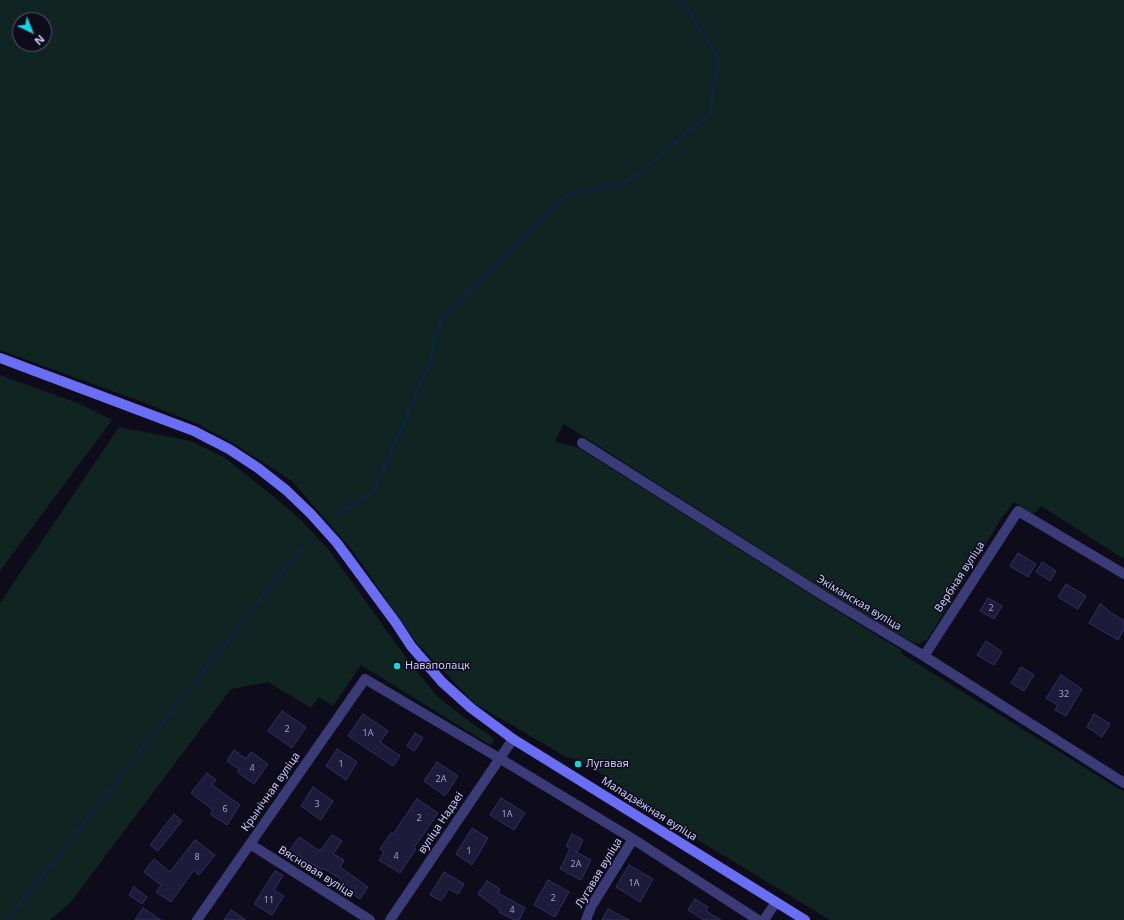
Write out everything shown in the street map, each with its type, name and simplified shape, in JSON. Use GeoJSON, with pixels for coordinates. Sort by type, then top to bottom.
{"type":"FeatureCollection","features":[{"type":"Feature","properties":{"kind":"main road","name":"Маладзёжная вуліца"},"geometry":{"type":"LineString","coordinates":[[0,358],[194,431],[258,468],[301,504],[337,543],[396,623],[411,646],[442,682],[471,708],[513,738],[805,920]]}},
{"type":"Feature","properties":{"kind":"street","name":"Экіманская вуліца"},"geometry":{"type":"LineString","coordinates":[[582,443],[824,596],[924,656],[1124,783]]}},
{"type":"Feature","properties":{"kind":"street","name":"Вербная вуліца"},"geometry":{"type":"LineString","coordinates":[[924,656],[1018,511],[1124,574]]}},
{"type":"Feature","properties":{"kind":"street","name":"Крынічная вуліца"},"geometry":{"type":"LineString","coordinates":[[197,920],[365,679],[500,758]]}},
{"type":"Feature","properties":{"kind":"street","name":"вуліца Надзеі"},"geometry":{"type":"LineString","coordinates":[[390,920],[513,738]]}},
{"type":"Feature","properties":{"kind":"street"},"geometry":{"type":"LineString","coordinates":[[500,758],[633,839],[758,920]]}},
{"type":"Feature","properties":{"kind":"street","name":"Лугавая вуліца"},"geometry":{"type":"LineString","coordinates":[[586,920],[591,907],[633,839]]}},
{"type":"Feature","properties":{"kind":"street","name":"Вясновая вуліца"},"geometry":{"type":"LineString","coordinates":[[250,844],[370,920]]}},
{"type":"Feature","properties":{"kind":"street"},"geometry":{"type":"LineString","coordinates":[[764,920],[776,902]]}},
{"type":"Feature","properties":{"kind":"green space"},"geometry":{"type":"Polygon","coordinates":[[[0,0],[1124,0],[1124,559],[1041,506],[1033,514],[1014,502],[1001,519],[927,640],[918,644],[910,641],[826,591],[564,424],[555,441],[579,448],[901,650],[902,654],[1124,792],[1124,920],[830,920],[627,797],[623,787],[579,760],[568,758],[474,703],[416,642],[352,550],[292,481],[233,443],[198,424],[140,401],[0,350],[0,0]]]}},
{"type":"Feature","properties":{"kind":"green space"},"geometry":{"type":"Polygon","coordinates":[[[0,375],[80,404],[112,420],[0,571],[0,375]]]}},
{"type":"Feature","properties":{"kind":"green space"},"geometry":{"type":"Polygon","coordinates":[[[119,427],[191,441],[225,458],[278,500],[303,522],[329,550],[407,659],[437,696],[470,722],[491,736],[494,740],[490,745],[361,665],[333,706],[319,697],[311,708],[268,682],[231,689],[70,903],[50,920],[0,920],[0,603],[119,427]]]}},
{"type":"Feature","properties":{"kind":"building"},"geometry":{"type":"Polygon","coordinates":[[[1018,553],[1036,564],[1028,577],[1010,566],[1018,553]]]}},
{"type":"Feature","properties":{"kind":"building"},"geometry":{"type":"Polygon","coordinates":[[[1042,562],[1056,571],[1050,581],[1036,572],[1042,562]]]}},
{"type":"Feature","properties":{"kind":"building"},"geometry":{"type":"Polygon","coordinates":[[[1066,584],[1086,596],[1078,609],[1058,597],[1066,584]]]}},
{"type":"Feature","properties":{"kind":"building"},"geometry":{"type":"Polygon","coordinates":[[[988,598],[1002,606],[994,619],[980,611],[988,598]]]}},
{"type":"Feature","properties":{"kind":"building"},"geometry":{"type":"Polygon","coordinates":[[[1100,604],[1124,621],[1124,629],[1118,640],[1089,623],[1100,604]]]}},
{"type":"Feature","properties":{"kind":"building"},"geometry":{"type":"Polygon","coordinates":[[[986,641],[1002,652],[994,665],[977,655],[986,641]]]}},
{"type":"Feature","properties":{"kind":"building"},"geometry":{"type":"Polygon","coordinates":[[[1021,667],[1034,675],[1024,691],[1011,683],[1021,667]]]}},
{"type":"Feature","properties":{"kind":"building"},"geometry":{"type":"Polygon","coordinates":[[[1061,675],[1082,689],[1066,716],[1055,710],[1058,705],[1046,698],[1061,675]]]}},
{"type":"Feature","properties":{"kind":"building"},"geometry":{"type":"Polygon","coordinates":[[[282,711],[306,727],[292,748],[268,731],[282,711]]]}},
{"type":"Feature","properties":{"kind":"building"},"geometry":{"type":"Polygon","coordinates":[[[363,714],[388,731],[380,742],[400,756],[393,766],[348,736],[363,714]]]}},
{"type":"Feature","properties":{"kind":"building"},"geometry":{"type":"Polygon","coordinates":[[[1094,714],[1110,724],[1102,737],[1087,727],[1094,714]]]}},
{"type":"Feature","properties":{"kind":"building"},"geometry":{"type":"Polygon","coordinates":[[[415,733],[423,738],[414,751],[407,746],[415,733]]]}},
{"type":"Feature","properties":{"kind":"building"},"geometry":{"type":"Polygon","coordinates":[[[337,749],[357,762],[346,780],[326,766],[337,749]]]}},
{"type":"Feature","properties":{"kind":"building"},"geometry":{"type":"Polygon","coordinates":[[[234,750],[246,759],[251,752],[268,764],[254,784],[237,772],[239,769],[227,761],[234,750]]]}},
{"type":"Feature","properties":{"kind":"building"},"geometry":{"type":"Polygon","coordinates":[[[437,762],[458,776],[445,796],[424,781],[437,762]]]}},
{"type":"Feature","properties":{"kind":"building"},"geometry":{"type":"Polygon","coordinates":[[[207,773],[216,780],[212,785],[240,805],[227,825],[210,814],[213,810],[191,793],[207,773]]]}},
{"type":"Feature","properties":{"kind":"building"},"geometry":{"type":"Polygon","coordinates":[[[313,787],[333,801],[321,820],[301,806],[313,787]]]}},
{"type":"Feature","properties":{"kind":"building"},"geometry":{"type":"Polygon","coordinates":[[[501,798],[525,813],[514,830],[490,815],[501,798]]]}},
{"type":"Feature","properties":{"kind":"building"},"geometry":{"type":"Polygon","coordinates":[[[417,799],[438,813],[414,848],[416,849],[400,873],[379,860],[384,852],[380,849],[391,833],[393,834],[417,799]]]}},
{"type":"Feature","properties":{"kind":"building"},"geometry":{"type":"Polygon","coordinates":[[[174,814],[182,821],[158,851],[150,845],[174,814]]]}},
{"type":"Feature","properties":{"kind":"building"},"geometry":{"type":"Polygon","coordinates":[[[472,828],[488,838],[472,865],[456,854],[472,828]]]}},
{"type":"Feature","properties":{"kind":"building"},"geometry":{"type":"Polygon","coordinates":[[[572,834],[583,840],[577,852],[574,851],[591,860],[581,880],[560,869],[570,849],[566,846],[572,834]]]}},
{"type":"Feature","properties":{"kind":"building"},"geometry":{"type":"Polygon","coordinates":[[[332,835],[342,841],[333,854],[344,860],[340,867],[368,887],[360,899],[339,884],[342,880],[323,868],[322,870],[298,855],[294,862],[285,857],[299,837],[320,851],[332,835]]]}},
{"type":"Feature","properties":{"kind":"building"},"geometry":{"type":"Polygon","coordinates":[[[195,840],[215,855],[199,875],[194,870],[171,902],[156,892],[161,885],[144,872],[154,859],[170,872],[195,840]]]}},
{"type":"Feature","properties":{"kind":"building"},"geometry":{"type":"Polygon","coordinates":[[[629,865],[653,879],[640,902],[616,887],[629,865]]]}},
{"type":"Feature","properties":{"kind":"building"},"geometry":{"type":"Polygon","coordinates":[[[275,871],[283,875],[274,890],[284,896],[272,915],[254,904],[275,871]]]}},
{"type":"Feature","properties":{"kind":"building"},"geometry":{"type":"Polygon","coordinates":[[[444,872],[464,884],[458,894],[449,889],[441,901],[430,895],[444,872]]]}},
{"type":"Feature","properties":{"kind":"building"},"geometry":{"type":"Polygon","coordinates":[[[548,880],[569,892],[555,917],[534,905],[548,880]]]}},
{"type":"Feature","properties":{"kind":"building"},"geometry":{"type":"Polygon","coordinates":[[[487,881],[500,889],[498,893],[525,908],[519,920],[514,920],[499,912],[500,910],[478,894],[487,881]]]}},
{"type":"Feature","properties":{"kind":"building"},"geometry":{"type":"Polygon","coordinates":[[[134,887],[147,897],[142,904],[129,895],[134,887]]]}},
{"type":"Feature","properties":{"kind":"building"},"geometry":{"type":"Polygon","coordinates":[[[695,899],[708,907],[706,911],[721,920],[704,920],[688,910],[695,899]]]}},
{"type":"Feature","properties":{"kind":"building"},"geometry":{"type":"Polygon","coordinates":[[[143,908],[161,920],[135,920],[143,908]]]}},
{"type":"Feature","properties":{"kind":"building"},"geometry":{"type":"Polygon","coordinates":[[[608,909],[629,920],[602,920],[608,909]]]}},
{"type":"Feature","properties":{"kind":"building"},"geometry":{"type":"Polygon","coordinates":[[[231,910],[246,920],[224,920],[231,910]]]}},
{"type":"Feature","properties":{"kind":"waterway"},"geometry":{"type":"LineString","coordinates":[[337,515],[375,489],[428,366],[441,319],[567,195],[629,181],[710,113],[718,59],[682,0]]}},
{"type":"Feature","properties":{"kind":"waterway"},"geometry":{"type":"LineString","coordinates":[[7,920],[301,548]]}},
{"type":"Feature","properties":{"kind":"place","name":"Наваполацк"},"geometry":{"type":"Point","coordinates":[397,666]}},
{"type":"Feature","properties":{"kind":"place","name":"Лугавая"},"geometry":{"type":"Point","coordinates":[578,764]}}]}
